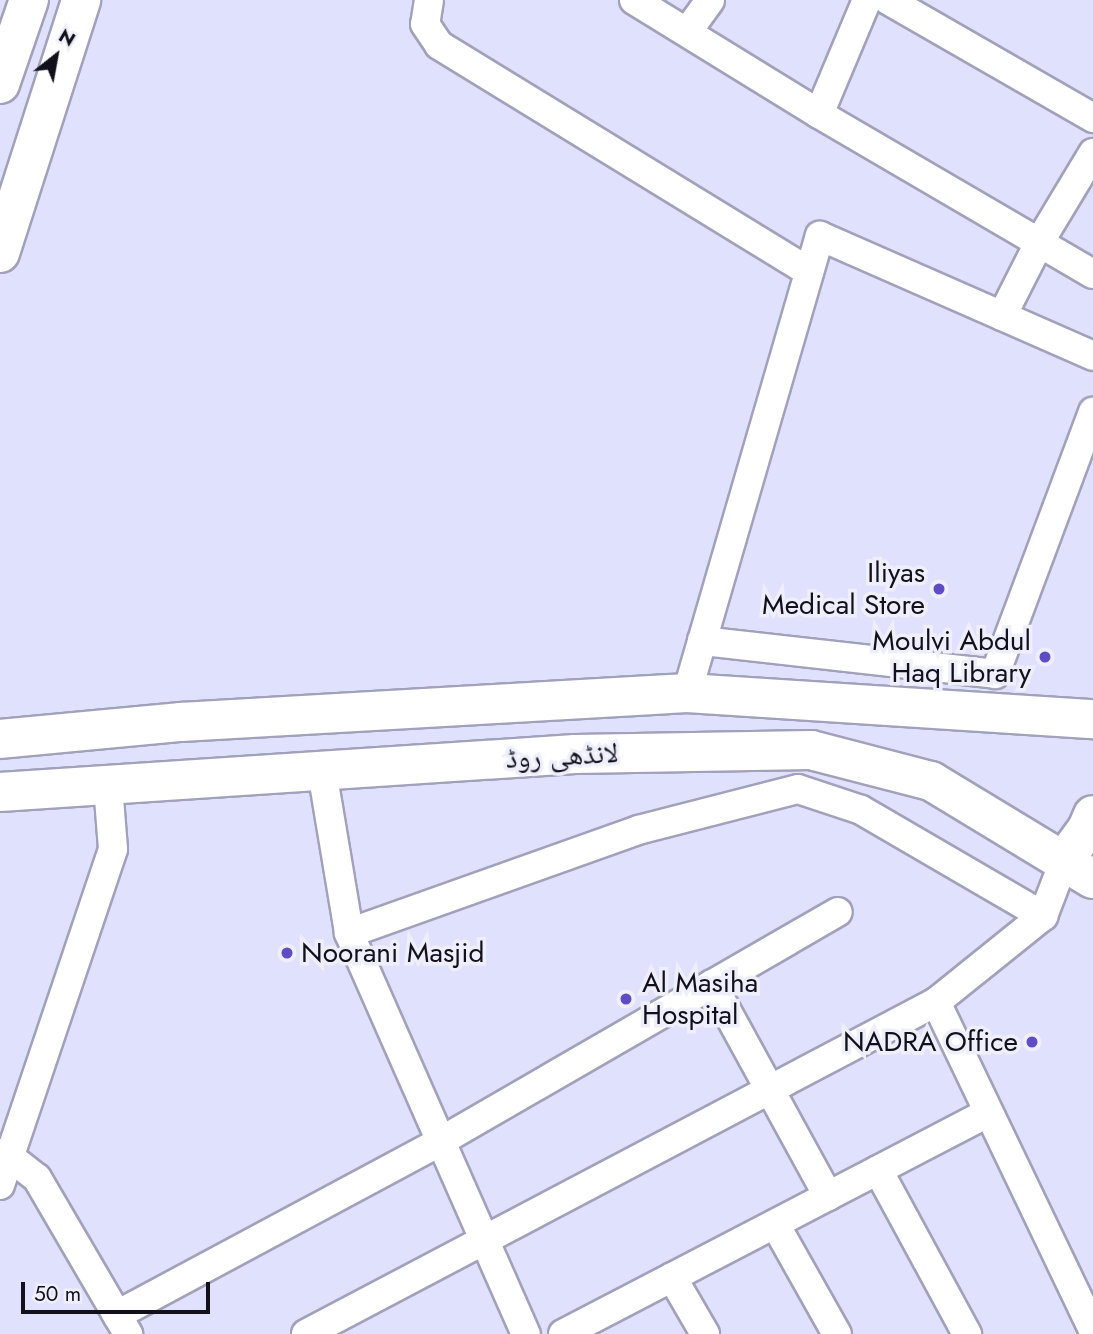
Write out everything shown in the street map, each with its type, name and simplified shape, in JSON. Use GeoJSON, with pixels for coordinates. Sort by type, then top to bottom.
{"type":"FeatureCollection","features":[{"type":"Feature","properties":{"kind":"main road"},"geometry":{"type":"LineString","coordinates":[[0,84],[29,0]]}},
{"type":"Feature","properties":{"kind":"main road"},"geometry":{"type":"LineString","coordinates":[[0,253],[81,0]]}},
{"type":"Feature","properties":{"kind":"main road","name":"لانڈھی روڈ"},"geometry":{"type":"LineString","coordinates":[[0,739],[181,722],[687,693],[1093,719]]}},
{"type":"Feature","properties":{"kind":"main road","name":"لانڈھی روڈ"},"geometry":{"type":"LineString","coordinates":[[0,792],[575,754],[811,750],[931,781],[1079,869]]}},
{"type":"Feature","properties":{"kind":"main road"},"geometry":{"type":"LineString","coordinates":[[1079,869],[1087,829],[1093,815]]}},
{"type":"Feature","properties":{"kind":"street"},"geometry":{"type":"LineString","coordinates":[[429,0],[425,24],[439,45],[809,272]]}},
{"type":"Feature","properties":{"kind":"street"},"geometry":{"type":"LineString","coordinates":[[634,0],[819,114],[1093,274]]}},
{"type":"Feature","properties":{"kind":"street"},"geometry":{"type":"LineString","coordinates":[[687,32],[709,0]]}},
{"type":"Feature","properties":{"kind":"street"},"geometry":{"type":"LineString","coordinates":[[819,114],[867,0]]}},
{"type":"Feature","properties":{"kind":"street"},"geometry":{"type":"LineString","coordinates":[[888,0],[1093,118]]}},
{"type":"Feature","properties":{"kind":"street"},"geometry":{"type":"LineString","coordinates":[[1002,316],[1040,241],[1093,153]]}},
{"type":"Feature","properties":{"kind":"street"},"geometry":{"type":"LineString","coordinates":[[687,693],[820,236],[1093,356]]}},
{"type":"Feature","properties":{"kind":"street"},"geometry":{"type":"LineString","coordinates":[[702,641],[995,674],[1093,412]]}},
{"type":"Feature","properties":{"kind":"street"},"geometry":{"type":"LineString","coordinates":[[322,771],[349,933],[526,1334]]}},
{"type":"Feature","properties":{"kind":"street"},"geometry":{"type":"LineString","coordinates":[[0,1185],[5,1155],[113,849],[108,785]]}},
{"type":"Feature","properties":{"kind":"street"},"geometry":{"type":"LineString","coordinates":[[349,933],[638,830],[798,789],[861,810],[1043,916]]}},
{"type":"Feature","properties":{"kind":"street"},"geometry":{"type":"LineString","coordinates":[[306,1334],[936,1002],[1043,916],[1079,869]]}},
{"type":"Feature","properties":{"kind":"street"},"geometry":{"type":"LineString","coordinates":[[5,1155],[37,1178],[123,1325],[838,912]]}},
{"type":"Feature","properties":{"kind":"street"},"geometry":{"type":"LineString","coordinates":[[712,984],[828,1196]]}},
{"type":"Feature","properties":{"kind":"street"},"geometry":{"type":"LineString","coordinates":[[936,1002],[1093,1329]]}},
{"type":"Feature","properties":{"kind":"street"},"geometry":{"type":"LineString","coordinates":[[564,1334],[987,1113]]}},
{"type":"Feature","properties":{"kind":"street"},"geometry":{"type":"LineString","coordinates":[[878,1170],[967,1334]]}},
{"type":"Feature","properties":{"kind":"street"},"geometry":{"type":"LineString","coordinates":[[775,1224],[837,1334]]}},
{"type":"Feature","properties":{"kind":"street"},"geometry":{"type":"LineString","coordinates":[[672,1277],[705,1334]]}},
{"type":"Feature","properties":{"kind":"place","name":"Iliyas Medical Store"},"geometry":{"type":"Point","coordinates":[939,589]}},
{"type":"Feature","properties":{"kind":"place","name":"Moulvi Abdul Haq Library"},"geometry":{"type":"Point","coordinates":[1045,657]}},
{"type":"Feature","properties":{"kind":"place","name":"Noorani Masjid"},"geometry":{"type":"Point","coordinates":[287,953]}},
{"type":"Feature","properties":{"kind":"place","name":"Al Masiha Hospital"},"geometry":{"type":"Point","coordinates":[626,999]}},
{"type":"Feature","properties":{"kind":"place","name":"NADRA Office"},"geometry":{"type":"Point","coordinates":[1032,1042]}}]}
